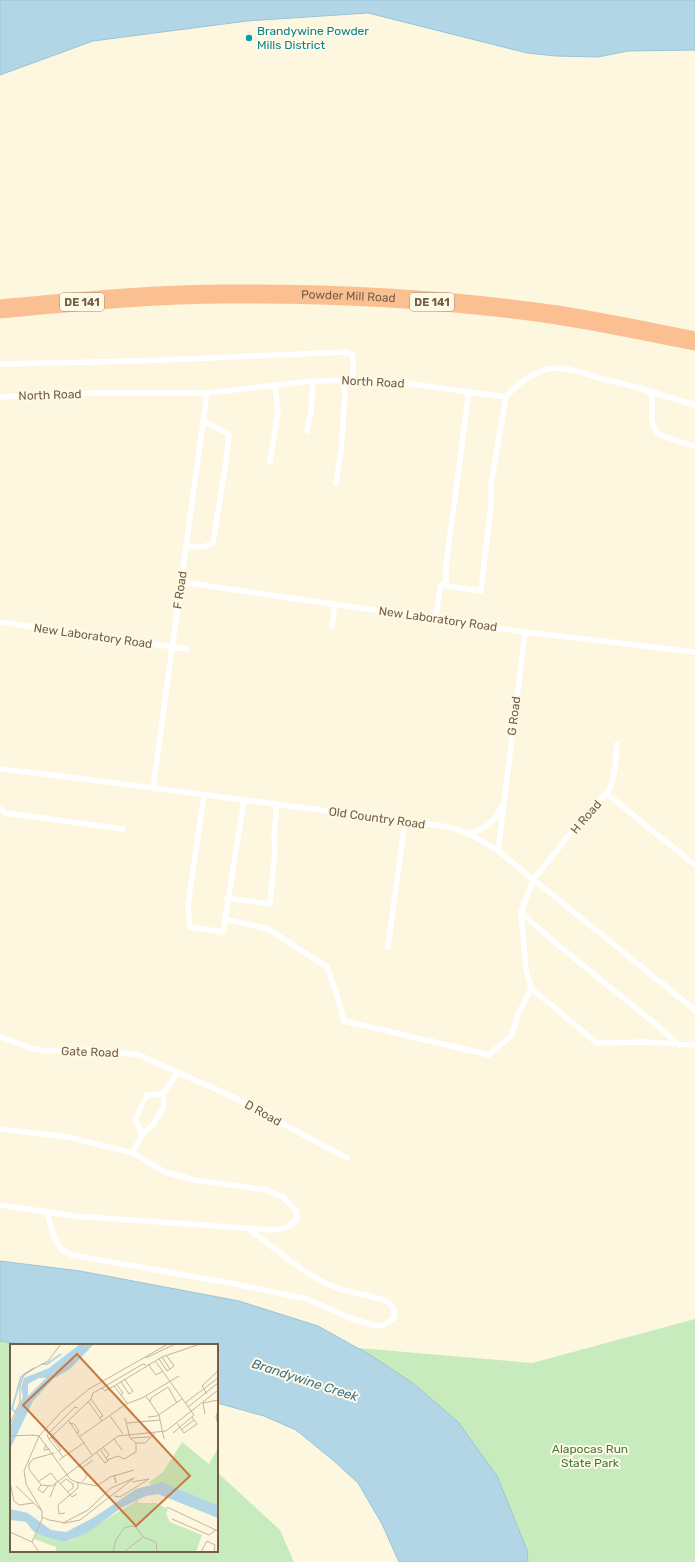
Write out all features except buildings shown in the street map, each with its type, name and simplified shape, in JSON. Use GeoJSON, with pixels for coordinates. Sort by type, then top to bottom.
{"type":"FeatureCollection","features":[{"type":"Feature","properties":{"kind":"highway","name":"Powder Mill Road"},"geometry":{"type":"LineString","coordinates":[[0,309],[165,296],[227,294],[331,295],[450,303],[556,315],[613,324],[695,341]]}},
{"type":"Feature","properties":{"kind":"lane"},"geometry":{"type":"LineString","coordinates":[[0,364],[137,361],[348,352],[352,355],[353,380]]}},
{"type":"Feature","properties":{"kind":"lane"},"geometry":{"type":"LineString","coordinates":[[435,619],[441,585],[481,592],[490,509],[491,484],[506,397],[518,384],[529,377],[546,370],[558,368],[581,372],[695,405]]}},
{"type":"Feature","properties":{"kind":"lane"},"geometry":{"type":"LineString","coordinates":[[336,484],[341,451],[346,395],[343,380]]}},
{"type":"Feature","properties":{"kind":"lane","name":"North Road"},"geometry":{"type":"LineString","coordinates":[[0,398],[98,393],[208,393],[313,381],[343,380],[389,381],[506,397]]}},
{"type":"Feature","properties":{"kind":"lane"},"geometry":{"type":"LineString","coordinates":[[307,431],[311,410],[313,381]]}},
{"type":"Feature","properties":{"kind":"lane"},"geometry":{"type":"LineString","coordinates":[[270,462],[278,411],[275,385]]}},
{"type":"Feature","properties":{"kind":"lane"},"geometry":{"type":"LineString","coordinates":[[446,586],[446,565],[469,391]]}},
{"type":"Feature","properties":{"kind":"lane"},"geometry":{"type":"LineString","coordinates":[[652,392],[652,421],[656,432],[665,437],[695,446]]}},
{"type":"Feature","properties":{"kind":"lane","name":"F Road"},"geometry":{"type":"LineString","coordinates":[[153,788],[208,393]]}},
{"type":"Feature","properties":{"kind":"lane"},"geometry":{"type":"LineString","coordinates":[[186,546],[202,548],[210,546],[214,542],[224,477],[229,436],[223,431],[203,421]]}},
{"type":"Feature","properties":{"kind":"lane","name":"New Laboratory Road"},"geometry":{"type":"LineString","coordinates":[[181,582],[525,632],[695,652]]}},
{"type":"Feature","properties":{"kind":"lane"},"geometry":{"type":"LineString","coordinates":[[332,626],[335,604]]}},
{"type":"Feature","properties":{"kind":"lane","name":"New Laboratory Road"},"geometry":{"type":"LineString","coordinates":[[0,622],[187,649]]}},
{"type":"Feature","properties":{"kind":"lane","name":"G Road"},"geometry":{"type":"LineString","coordinates":[[498,851],[525,632]]}},
{"type":"Feature","properties":{"kind":"lane","name":"H Road"},"geometry":{"type":"LineString","coordinates":[[521,912],[534,880],[574,829],[610,789],[615,769],[617,744]]}},
{"type":"Feature","properties":{"kind":"lane","name":"Old Country Road"},"geometry":{"type":"LineString","coordinates":[[0,769],[405,821],[452,828],[469,833],[498,851],[694,1007]]}},
{"type":"Feature","properties":{"kind":"lane"},"geometry":{"type":"LineString","coordinates":[[606,793],[695,865]]}},
{"type":"Feature","properties":{"kind":"lane"},"geometry":{"type":"LineString","coordinates":[[204,795],[188,905],[190,927],[223,932],[227,898],[244,800]]}},
{"type":"Feature","properties":{"kind":"lane"},"geometry":{"type":"LineString","coordinates":[[469,833],[477,832],[486,827],[497,816],[504,801]]}},
{"type":"Feature","properties":{"kind":"lane"},"geometry":{"type":"LineString","coordinates":[[227,898],[270,904],[275,851],[274,834],[277,804]]}},
{"type":"Feature","properties":{"kind":"lane"},"geometry":{"type":"LineString","coordinates":[[0,809],[6,813],[123,829]]}},
{"type":"Feature","properties":{"kind":"lane"},"geometry":{"type":"LineString","coordinates":[[388,947],[405,821]]}},
{"type":"Feature","properties":{"kind":"lane"},"geometry":{"type":"LineString","coordinates":[[521,912],[526,970],[531,988],[597,1043],[645,1042],[695,1045]]}},
{"type":"Feature","properties":{"kind":"lane"},"geometry":{"type":"LineString","coordinates":[[521,912],[546,936],[660,1027],[679,1045]]}},
{"type":"Feature","properties":{"kind":"lane"},"geometry":{"type":"LineString","coordinates":[[224,918],[268,929],[327,967],[344,1021],[489,1055],[511,1036],[518,1015],[531,988]]}},
{"type":"Feature","properties":{"kind":"lane","name":"Gate Road"},"geometry":{"type":"LineString","coordinates":[[0,1037],[25,1047],[46,1051],[98,1050],[139,1055],[178,1072]]}},
{"type":"Feature","properties":{"kind":"lane"},"geometry":{"type":"LineString","coordinates":[[132,1153],[142,1134],[153,1125],[164,1106],[163,1094],[178,1072]]}},
{"type":"Feature","properties":{"kind":"lane","name":"D Road"},"geometry":{"type":"LineString","coordinates":[[178,1072],[231,1096],[347,1158]]}},
{"type":"Feature","properties":{"kind":"lane"},"geometry":{"type":"LineString","coordinates":[[142,1134],[135,1119],[147,1095],[163,1094]]}},
{"type":"Feature","properties":{"kind":"lane"},"geometry":{"type":"LineString","coordinates":[[0,1129],[68,1137],[132,1153],[165,1172],[194,1180],[267,1190],[283,1197],[296,1211],[297,1219],[293,1224],[284,1229],[248,1228],[74,1216],[0,1205]]}},
{"type":"Feature","properties":{"kind":"lane"},"geometry":{"type":"LineString","coordinates":[[46,1212],[54,1237],[61,1249],[72,1255],[235,1284],[307,1299],[350,1318],[376,1326],[384,1325],[394,1318],[395,1311],[390,1303],[337,1288],[323,1281],[310,1274],[248,1228]]}},
{"type":"Feature","properties":{"kind":"green space","name":"Alapocas Run State Park"},"geometry":{"type":"Polygon","coordinates":[[[695,1319],[695,1562],[456,1562],[352,1371],[359,1348],[532,1363],[695,1319]]]}},
{"type":"Feature","properties":{"kind":"green space"},"geometry":{"type":"Polygon","coordinates":[[[0,1341],[18,1344],[10,1344],[10,1552],[218,1552],[218,1473],[280,1530],[294,1562],[0,1562],[0,1341]]]}},
{"type":"Feature","properties":{"kind":"water"},"geometry":{"type":"Polygon","coordinates":[[[0,0],[695,0],[695,50],[628,51],[598,57],[556,56],[527,53],[368,13],[247,21],[93,41],[0,75],[0,0]]]}},
{"type":"Feature","properties":{"kind":"water","name":"Brandywine Creek"},"geometry":{"type":"Polygon","coordinates":[[[0,1261],[80,1271],[239,1301],[318,1326],[372,1356],[414,1384],[458,1422],[497,1476],[527,1550],[528,1562],[399,1562],[382,1524],[358,1483],[334,1461],[296,1430],[264,1416],[218,1403],[218,1344],[18,1344],[0,1341],[0,1261]]]}},
{"type":"Feature","properties":{"kind":"place","name":"Brandywine Powder Mills District"},"geometry":{"type":"Point","coordinates":[249,38]}}]}
